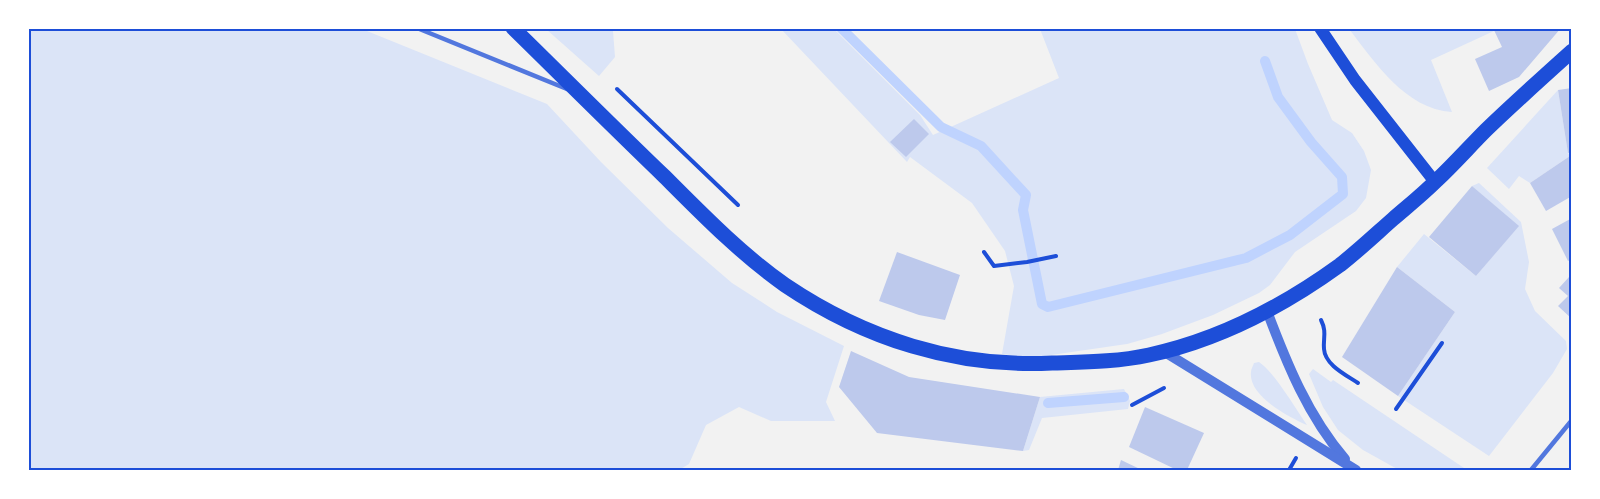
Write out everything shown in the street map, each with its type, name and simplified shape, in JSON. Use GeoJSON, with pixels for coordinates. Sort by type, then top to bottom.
{"type":"FeatureCollection","features":[{"type":"Feature","properties":{"kind":"main road"},"geometry":{"type":"LineString","coordinates":[[513,28],[700,212],[759,265],[812,302],[874,333],[920,348],[993,363],[1011,364],[1111,361],[1163,351],[1209,338],[1267,311],[1342,263],[1435,182],[1485,131],[1572,51]]}},
{"type":"Feature","properties":{"kind":"main road"},"geometry":{"type":"LineString","coordinates":[[1320,28],[1354,80],[1435,182]]}},
{"type":"Feature","properties":{"kind":"street"},"geometry":{"type":"LineString","coordinates":[[1267,311],[1301,394],[1326,436],[1355,470]]}},
{"type":"Feature","properties":{"kind":"street"},"geometry":{"type":"LineString","coordinates":[[1163,351],[1355,470]]}},
{"type":"Feature","properties":{"kind":"lane"},"geometry":{"type":"LineString","coordinates":[[417,28],[581,95]]}},
{"type":"Feature","properties":{"kind":"lane"},"geometry":{"type":"LineString","coordinates":[[1531,471],[1572,420]]}},
{"type":"Feature","properties":{"kind":"path"},"geometry":{"type":"LineString","coordinates":[[617,89],[738,206]]}},
{"type":"Feature","properties":{"kind":"path"},"geometry":{"type":"LineString","coordinates":[[984,252],[994,266],[1056,256]]}},
{"type":"Feature","properties":{"kind":"path"},"geometry":{"type":"LineString","coordinates":[[1321,320],[1325,335],[1324,352],[1330,363],[1358,383]]}},
{"type":"Feature","properties":{"kind":"path"},"geometry":{"type":"LineString","coordinates":[[1396,409],[1442,344]]}},
{"type":"Feature","properties":{"kind":"path"},"geometry":{"type":"LineString","coordinates":[[1132,405],[1164,387]]}},
{"type":"Feature","properties":{"kind":"shaded area"},"geometry":{"type":"Polygon","coordinates":[[[1493,28],[1494,31],[1431,60],[1452,112],[1435,109],[1406,93],[1381,69],[1349,29],[1493,28]]]}},
{"type":"Feature","properties":{"kind":"shaded area"},"geometry":{"type":"Polygon","coordinates":[[[28,29],[362,29],[547,104],[601,162],[668,228],[732,283],[777,312],[844,346],[826,402],[835,421],[771,421],[739,407],[706,425],[689,464],[679,470],[29,470],[28,29]]]}},
{"type":"Feature","properties":{"kind":"shaded area"},"geometry":{"type":"Polygon","coordinates":[[[546,29],[610,29],[613,31],[615,57],[599,76],[546,29]]]}},
{"type":"Feature","properties":{"kind":"shaded area"},"geometry":{"type":"Polygon","coordinates":[[[781,29],[834,29],[920,115],[933,135],[1059,78],[1040,29],[1295,29],[1332,120],[1352,133],[1364,151],[1371,170],[1366,198],[1356,211],[1295,252],[1270,285],[1259,293],[1213,315],[1127,344],[1044,356],[1024,357],[1002,354],[1014,286],[1005,251],[972,203],[910,157],[907,162],[781,29]]]}},
{"type":"Feature","properties":{"kind":"shaded area"},"geometry":{"type":"Polygon","coordinates":[[[1558,90],[1570,156],[1530,183],[1519,176],[1509,189],[1487,168],[1558,90]]]}},
{"type":"Feature","properties":{"kind":"shaded area"},"geometry":{"type":"Polygon","coordinates":[[[1479,183],[1521,222],[1529,262],[1525,289],[1535,311],[1566,341],[1567,349],[1553,373],[1489,456],[1398,396],[1455,312],[1397,267],[1424,234],[1476,276],[1518,226],[1472,186],[1479,183]]]}},
{"type":"Feature","properties":{"kind":"shaded area"},"geometry":{"type":"Polygon","coordinates":[[[1259,362],[1278,382],[1307,425],[1271,404],[1256,389],[1251,371],[1254,363],[1259,362]]]}},
{"type":"Feature","properties":{"kind":"shaded area"},"geometry":{"type":"Polygon","coordinates":[[[1313,369],[1464,468],[1461,470],[1399,470],[1363,450],[1338,430],[1323,407],[1309,374],[1313,369]]]}},
{"type":"Feature","properties":{"kind":"shaded area"},"geometry":{"type":"Polygon","coordinates":[[[1124,389],[1130,401],[1128,409],[1042,418],[1029,450],[1023,451],[1040,397],[1124,389]]]}},
{"type":"Feature","properties":{"kind":"building"},"geometry":{"type":"Polygon","coordinates":[[[1493,28],[1561,28],[1519,77],[1489,91],[1475,59],[1502,47],[1493,28]]]}},
{"type":"Feature","properties":{"kind":"building"},"geometry":{"type":"Polygon","coordinates":[[[1572,88],[1572,152],[1568,153],[1558,90],[1572,88]]]}},
{"type":"Feature","properties":{"kind":"building"},"geometry":{"type":"Polygon","coordinates":[[[914,119],[929,134],[906,157],[890,142],[914,119]]]}},
{"type":"Feature","properties":{"kind":"building"},"geometry":{"type":"Polygon","coordinates":[[[1570,156],[1572,159],[1572,196],[1546,211],[1530,183],[1570,156]]]}},
{"type":"Feature","properties":{"kind":"building"},"geometry":{"type":"Polygon","coordinates":[[[1472,186],[1519,226],[1476,276],[1429,237],[1472,186]]]}},
{"type":"Feature","properties":{"kind":"building"},"geometry":{"type":"Polygon","coordinates":[[[1572,218],[1572,259],[1568,261],[1552,229],[1572,218]]]}},
{"type":"Feature","properties":{"kind":"building"},"geometry":{"type":"Polygon","coordinates":[[[897,252],[960,275],[945,320],[919,315],[879,301],[897,252]]]}},
{"type":"Feature","properties":{"kind":"building"},"geometry":{"type":"Polygon","coordinates":[[[1397,267],[1455,312],[1398,396],[1342,357],[1397,267]]]}},
{"type":"Feature","properties":{"kind":"building"},"geometry":{"type":"Polygon","coordinates":[[[1569,277],[1572,280],[1572,319],[1558,306],[1568,296],[1559,288],[1569,277]]]}},
{"type":"Feature","properties":{"kind":"building"},"geometry":{"type":"Polygon","coordinates":[[[851,351],[909,377],[1040,397],[1023,451],[877,433],[839,387],[851,351]]]}},
{"type":"Feature","properties":{"kind":"building"},"geometry":{"type":"Polygon","coordinates":[[[1145,407],[1204,433],[1187,470],[1177,470],[1129,447],[1145,407]]]}},
{"type":"Feature","properties":{"kind":"building"},"geometry":{"type":"Polygon","coordinates":[[[1121,460],[1142,470],[1118,470],[1121,460]]]}},
{"type":"Feature","properties":{"kind":"waterway"},"geometry":{"type":"LineString","coordinates":[[841,28],[941,127],[981,146],[1026,195],[1023,210],[1042,304],[1048,307],[1246,258],[1290,235],[1343,194],[1342,177],[1311,142],[1278,97],[1265,61]]}},
{"type":"Feature","properties":{"kind":"waterway"},"geometry":{"type":"LineString","coordinates":[[1048,403],[1124,397]]}}]}
